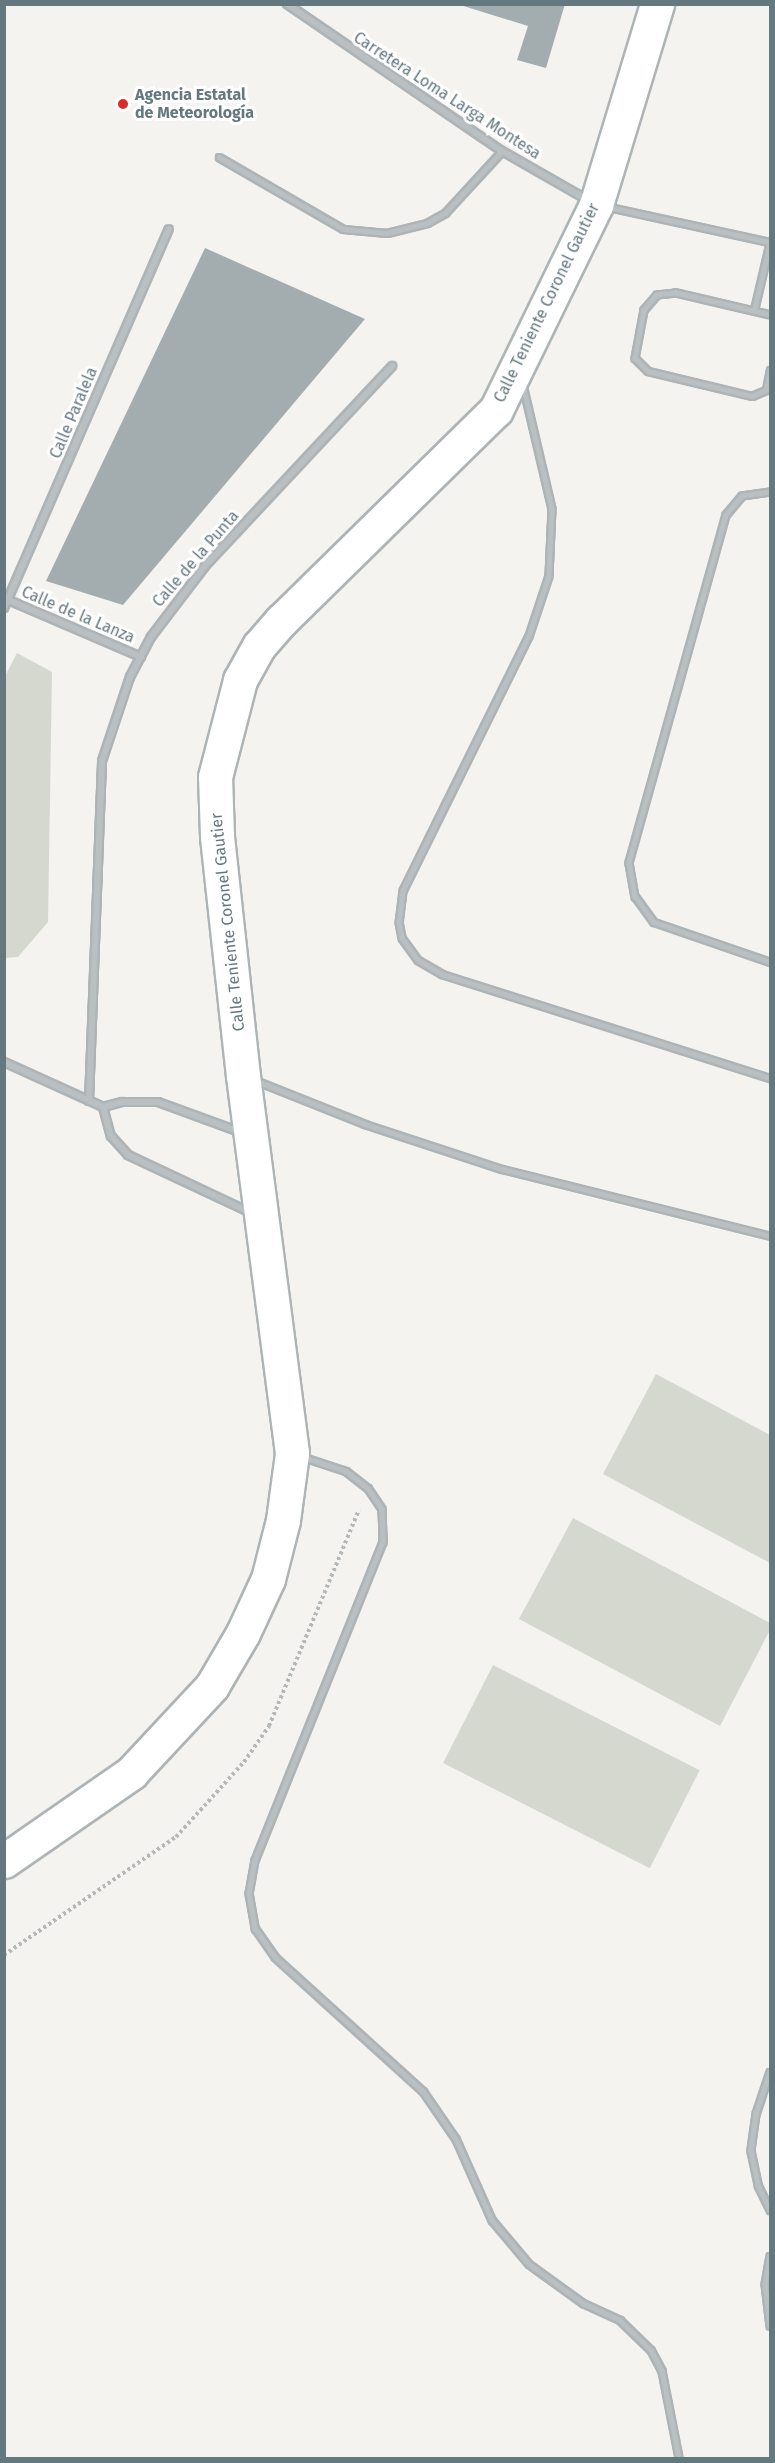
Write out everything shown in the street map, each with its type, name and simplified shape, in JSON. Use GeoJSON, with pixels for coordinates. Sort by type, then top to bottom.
{"type":"FeatureCollection","features":[{"type":"Feature","properties":{"kind":"main road","name":"Calle Teniente Coronel Gautier"},"geometry":{"type":"LineString","coordinates":[[4,1861],[131,1773],[212,1686],[243,1633],[267,1579],[283,1521],[292,1454],[265,1220],[243,1076],[217,836],[215,777],[240,681],[260,646],[282,620],[496,410],[596,205],[657,4]]}},
{"type":"Feature","properties":{"kind":"street","name":"Carretera Loma Larga Montesa"},"geometry":{"type":"LineString","coordinates":[[287,4],[502,151],[596,205]]}},
{"type":"Feature","properties":{"kind":"street","name":"Calle Paralela"},"geometry":{"type":"LineString","coordinates":[[4,608],[169,229]]}},
{"type":"Feature","properties":{"kind":"street","name":"Calle de la Punta"},"geometry":{"type":"LineString","coordinates":[[89,1101],[102,761],[114,718],[141,657],[176,600],[392,366]]}},
{"type":"Feature","properties":{"kind":"street","name":"Calle de la Lanza"},"geometry":{"type":"LineString","coordinates":[[6,599],[141,657]]}},
{"type":"Feature","properties":{"kind":"street"},"geometry":{"type":"LineString","coordinates":[[4,1062],[103,1107],[122,1102],[158,1102],[251,1136]]}},
{"type":"Feature","properties":{"kind":"street"},"geometry":{"type":"LineString","coordinates":[[103,1107],[111,1136],[128,1155],[265,1220]]}},
{"type":"Feature","properties":{"kind":"lane"},"geometry":{"type":"LineString","coordinates":[[219,157],[343,229],[387,233],[427,223],[445,213],[502,151]]}},
{"type":"Feature","properties":{"kind":"lane"},"geometry":{"type":"LineString","coordinates":[[596,205],[770,242],[754,310]]}},
{"type":"Feature","properties":{"kind":"lane"},"geometry":{"type":"LineString","coordinates":[[771,315],[676,293],[657,295],[644,310],[635,358],[648,371],[753,396],[766,390],[771,370]]}},
{"type":"Feature","properties":{"kind":"lane"},"geometry":{"type":"LineString","coordinates":[[519,366],[552,509],[549,576],[529,636],[403,891],[399,922],[402,938],[418,960],[442,974],[771,1078]]}},
{"type":"Feature","properties":{"kind":"lane"},"geometry":{"type":"LineString","coordinates":[[771,492],[742,496],[726,515],[629,863],[635,896],[654,922],[771,962]]}},
{"type":"Feature","properties":{"kind":"lane"},"geometry":{"type":"LineString","coordinates":[[243,1076],[365,1124],[502,1169],[771,1236]]}},
{"type":"Feature","properties":{"kind":"lane"},"geometry":{"type":"LineString","coordinates":[[292,1454],[346,1471],[368,1488],[382,1509],[384,1525],[380,1558],[255,1860],[249,1893],[255,1928],[276,1957],[423,2091],[456,2139],[492,2220],[529,2265],[583,2303],[620,2320],[651,2350],[662,2371],[679,2458]]}},
{"type":"Feature","properties":{"kind":"lane"},"geometry":{"type":"LineString","coordinates":[[771,2072],[756,2114],[751,2151],[758,2185],[771,2210]]}},
{"type":"Feature","properties":{"kind":"lane"},"geometry":{"type":"LineString","coordinates":[[771,2256],[765,2284],[771,2326]]}},
{"type":"Feature","properties":{"kind":"path"},"geometry":{"type":"LineString","coordinates":[[4,1955],[176,1837],[244,1762],[269,1726],[368,1488]]}},
{"type":"Feature","properties":{"kind":"shaded area"},"geometry":{"type":"Polygon","coordinates":[[[17,653],[52,672],[48,922],[18,957],[5,958],[4,678],[17,653]]]}},
{"type":"Feature","properties":{"kind":"shaded area"},"geometry":{"type":"Polygon","coordinates":[[[656,1374],[770,1435],[770,1563],[603,1474],[656,1374]]]}},
{"type":"Feature","properties":{"kind":"shaded area"},"geometry":{"type":"Polygon","coordinates":[[[573,1518],[770,1623],[770,1630],[720,1726],[519,1619],[573,1518]]]}},
{"type":"Feature","properties":{"kind":"shaded area"},"geometry":{"type":"Polygon","coordinates":[[[493,1665],[700,1770],[650,1868],[443,1763],[493,1665]]]}},
{"type":"Feature","properties":{"kind":"building"},"geometry":{"type":"Polygon","coordinates":[[[457,4],[565,4],[546,68],[517,60],[528,26],[457,4]]]}},
{"type":"Feature","properties":{"kind":"building"},"geometry":{"type":"Polygon","coordinates":[[[205,248],[365,319],[123,605],[46,581],[205,248]]]}},
{"type":"Feature","properties":{"kind":"place","name":"Agencia Estatal de Meteorología"},"geometry":{"type":"Point","coordinates":[123,104]}}]}
